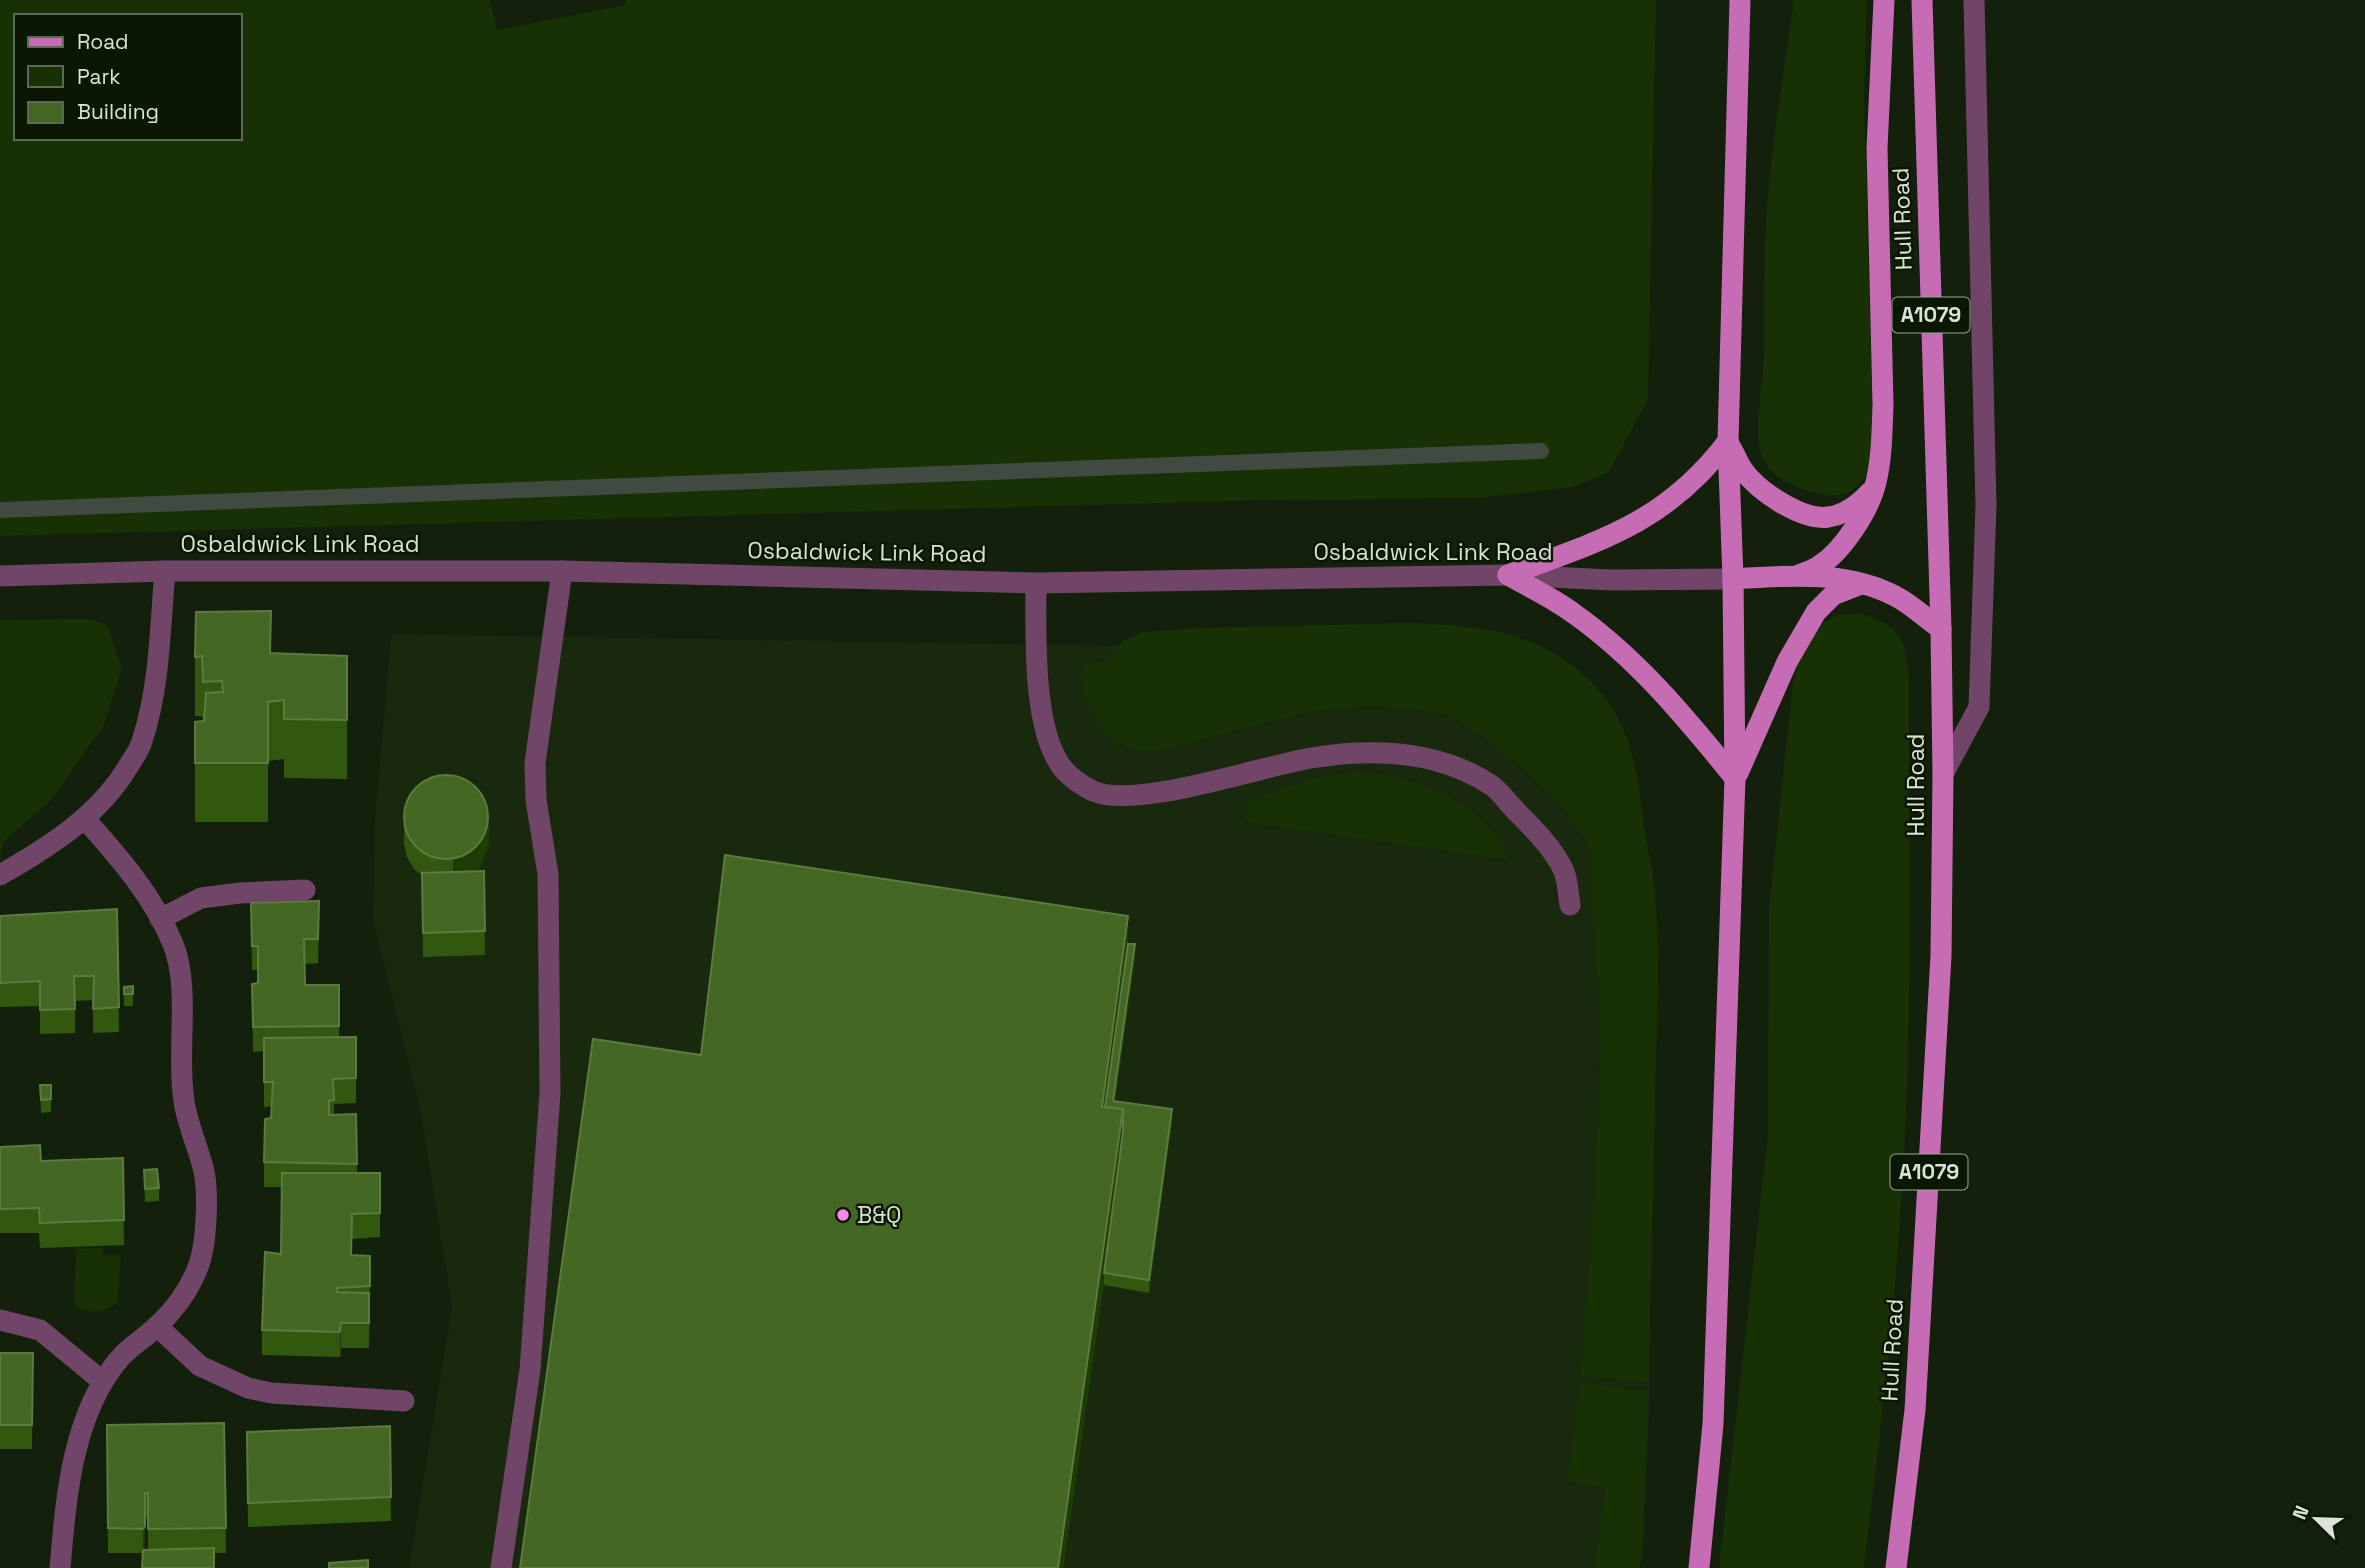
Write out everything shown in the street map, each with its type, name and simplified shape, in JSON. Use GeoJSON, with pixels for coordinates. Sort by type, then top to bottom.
{"type":"FeatureCollection","features":[{"type":"Feature","properties":{"kind":"main road"},"geometry":{"type":"LineString","coordinates":[[1699,1568],[1713,1424],[1735,778],[1733,579],[1728,441],[1740,0]]}},
{"type":"Feature","properties":{"kind":"main road"},"geometry":{"type":"LineString","coordinates":[[1799,575],[1818,567],[1835,553],[1857,526],[1876,484],[1883,405],[1877,148],[1884,0]]}},
{"type":"Feature","properties":{"kind":"main road","name":"Hull Road"},"geometry":{"type":"LineString","coordinates":[[1896,1568],[1915,1410],[1941,956],[1941,629],[1922,0]]}},
{"type":"Feature","properties":{"kind":"main road"},"geometry":{"type":"LineString","coordinates":[[1728,441],[1744,471],[1762,490],[1791,509],[1808,515],[1828,517],[1857,506],[1876,484]]}},
{"type":"Feature","properties":{"kind":"main road"},"geometry":{"type":"LineString","coordinates":[[1508,575],[1638,523],[1678,496],[1698,478],[1728,441]]}},
{"type":"Feature","properties":{"kind":"main road"},"geometry":{"type":"LineString","coordinates":[[1508,575],[1573,613],[1640,668],[1664,692],[1735,778]]}},
{"type":"Feature","properties":{"kind":"main road"},"geometry":{"type":"LineString","coordinates":[[1733,579],[1799,575],[1861,584],[1901,600],[1941,629]]}},
{"type":"Feature","properties":{"kind":"main road"},"geometry":{"type":"LineString","coordinates":[[1735,778],[1787,662],[1816,612],[1833,595],[1861,584]]}},
{"type":"Feature","properties":{"kind":"street"},"geometry":{"type":"LineString","coordinates":[[1943,774],[1979,707],[1986,506],[1974,0]]}},
{"type":"Feature","properties":{"kind":"street"},"geometry":{"type":"LineString","coordinates":[[0,875],[34,856],[85,819],[117,783],[142,743],[156,682],[165,571]]}},
{"type":"Feature","properties":{"kind":"street","name":"Osbaldwick Link Road"},"geometry":{"type":"LineString","coordinates":[[0,576],[165,571],[562,571],[1036,583],[1508,575],[1611,580],[1733,579]]}},
{"type":"Feature","properties":{"kind":"street"},"geometry":{"type":"LineString","coordinates":[[501,1568],[530,1370],[550,1093],[548,874],[536,800],[535,763],[562,571]]}},
{"type":"Feature","properties":{"kind":"street"},"geometry":{"type":"LineString","coordinates":[[1036,583],[1037,663],[1042,714],[1052,753],[1068,773],[1095,791],[1128,796],[1163,791],[1312,758],[1389,752],[1424,757],[1464,770],[1493,786],[1536,831],[1563,870],[1570,905]]}},
{"type":"Feature","properties":{"kind":"street"},"geometry":{"type":"LineString","coordinates":[[60,1568],[65,1508],[80,1434],[102,1381],[122,1356],[157,1326],[180,1300],[199,1266],[206,1228],[204,1171],[184,1102],[180,1043],[181,977],[174,945],[126,865],[85,819]]}},
{"type":"Feature","properties":{"kind":"street"},"geometry":{"type":"LineString","coordinates":[[160,919],[201,898],[305,890]]}},
{"type":"Feature","properties":{"kind":"street"},"geometry":{"type":"LineString","coordinates":[[0,1320],[40,1330],[102,1381]]}},
{"type":"Feature","properties":{"kind":"street"},"geometry":{"type":"LineString","coordinates":[[157,1326],[200,1366],[248,1388],[271,1393],[404,1401]]}},
{"type":"Feature","properties":{"kind":"shaded area"},"geometry":{"type":"Polygon","coordinates":[[[391,634],[1500,652],[1650,865],[1650,1393],[1643,1556],[1640,1568],[409,1568],[452,1306],[421,1114],[373,921],[375,820],[391,634]]]}},
{"type":"Feature","properties":{"kind":"green space"},"geometry":{"type":"Polygon","coordinates":[[[0,0],[490,0],[497,30],[626,5],[626,0],[1656,0],[1648,399],[1609,472],[1573,487],[1478,498],[1264,500],[0,536],[0,0]]]}},
{"type":"Feature","properties":{"kind":"green space"},"geometry":{"type":"Polygon","coordinates":[[[1794,0],[1867,0],[1864,96],[1874,463],[1855,488],[1835,496],[1801,488],[1771,471],[1761,453],[1758,430],[1764,348],[1766,217],[1773,146],[1794,0]]]}},
{"type":"Feature","properties":{"kind":"green space"},"geometry":{"type":"Polygon","coordinates":[[[1860,613],[1885,623],[1899,636],[1906,653],[1909,679],[1910,925],[1906,1110],[1892,1321],[1864,1568],[1719,1568],[1768,1134],[1769,908],[1792,692],[1799,650],[1816,626],[1837,615],[1860,613]]]}},
{"type":"Feature","properties":{"kind":"green space"},"geometry":{"type":"Polygon","coordinates":[[[89,619],[107,625],[122,668],[104,725],[52,799],[4,841],[0,856],[0,620],[89,619]]]}},
{"type":"Feature","properties":{"kind":"green space"},"geometry":{"type":"Polygon","coordinates":[[[1411,623],[1493,631],[1542,646],[1585,676],[1605,698],[1629,745],[1652,869],[1658,952],[1648,1382],[1580,1376],[1593,1216],[1601,1043],[1589,845],[1558,802],[1515,761],[1478,733],[1449,716],[1412,708],[1365,706],[1313,711],[1170,748],[1148,751],[1125,747],[1106,733],[1098,724],[1083,692],[1082,664],[1108,662],[1122,641],[1142,632],[1411,623]]]}},
{"type":"Feature","properties":{"kind":"green space"},"geometry":{"type":"Polygon","coordinates":[[[1382,773],[1428,787],[1457,801],[1483,819],[1494,831],[1510,860],[1244,820],[1246,805],[1276,790],[1337,774],[1382,773]]]}},
{"type":"Feature","properties":{"kind":"green space"},"geometry":{"type":"Polygon","coordinates":[[[103,1247],[103,1255],[121,1255],[117,1303],[101,1311],[86,1310],[74,1305],[76,1249],[103,1247]]]}},
{"type":"Feature","properties":{"kind":"green space"},"geometry":{"type":"Polygon","coordinates":[[[1580,1383],[1648,1390],[1642,1555],[1639,1568],[1594,1568],[1605,1487],[1567,1482],[1580,1383]]]}},
{"type":"Feature","properties":{"kind":"building"},"geometry":{"type":"Polygon","coordinates":[[[271,611],[270,653],[347,656],[347,720],[284,719],[284,700],[268,702],[268,763],[195,763],[195,722],[204,721],[206,693],[223,692],[222,681],[203,682],[202,656],[195,657],[196,612],[271,611]]]}},
{"type":"Feature","properties":{"kind":"building"},"geometry":{"type":"Polygon","coordinates":[[[446,775],[462,778],[476,787],[485,801],[488,817],[485,833],[476,847],[462,856],[446,859],[430,856],[416,847],[407,833],[404,817],[407,801],[416,787],[430,778],[446,775]]]}},
{"type":"Feature","properties":{"kind":"building","name":"B&Q"},"geometry":{"type":"Polygon","coordinates":[[[725,855],[1128,916],[1102,1107],[1123,1109],[1058,1568],[520,1568],[593,1039],[701,1055],[725,855]]]}},
{"type":"Feature","properties":{"kind":"building"},"geometry":{"type":"Polygon","coordinates":[[[484,871],[485,931],[423,933],[422,873],[484,871]]]}},
{"type":"Feature","properties":{"kind":"building"},"geometry":{"type":"Polygon","coordinates":[[[319,901],[318,939],[304,939],[305,985],[339,985],[339,1026],[253,1027],[252,984],[258,983],[258,946],[252,946],[251,903],[319,901]]]}},
{"type":"Feature","properties":{"kind":"building"},"geometry":{"type":"Polygon","coordinates":[[[117,909],[119,1007],[93,1009],[94,976],[74,976],[75,1009],[40,1010],[40,981],[0,983],[0,916],[117,909]]]}},
{"type":"Feature","properties":{"kind":"building"},"geometry":{"type":"Polygon","coordinates":[[[1128,944],[1135,944],[1113,1101],[1172,1109],[1149,1280],[1104,1273],[1123,1132],[1123,1109],[1105,1107],[1128,944]]]}},
{"type":"Feature","properties":{"kind":"building"},"geometry":{"type":"Polygon","coordinates":[[[133,986],[133,994],[124,994],[124,987],[133,986]]]}},
{"type":"Feature","properties":{"kind":"building"},"geometry":{"type":"Polygon","coordinates":[[[356,1037],[356,1078],[333,1079],[334,1100],[329,1101],[329,1115],[356,1114],[357,1164],[264,1162],[265,1119],[271,1118],[273,1082],[264,1082],[264,1038],[356,1037]]]}},
{"type":"Feature","properties":{"kind":"building"},"geometry":{"type":"Polygon","coordinates":[[[40,1085],[51,1085],[51,1099],[41,1100],[40,1085]]]}},
{"type":"Feature","properties":{"kind":"building"},"geometry":{"type":"Polygon","coordinates":[[[40,1145],[41,1161],[123,1158],[124,1220],[40,1223],[39,1208],[0,1209],[0,1147],[40,1145]]]}},
{"type":"Feature","properties":{"kind":"building"},"geometry":{"type":"Polygon","coordinates":[[[157,1169],[159,1188],[145,1189],[144,1170],[157,1169]]]}},
{"type":"Feature","properties":{"kind":"building"},"geometry":{"type":"Polygon","coordinates":[[[282,1173],[380,1173],[380,1213],[352,1214],[351,1255],[370,1256],[370,1286],[337,1288],[337,1292],[369,1293],[369,1323],[341,1323],[340,1332],[262,1330],[265,1252],[281,1254],[282,1173]]]}},
{"type":"Feature","properties":{"kind":"building"},"geometry":{"type":"Polygon","coordinates":[[[0,1353],[33,1353],[32,1425],[0,1425],[0,1353]]]}},
{"type":"Feature","properties":{"kind":"building"},"geometry":{"type":"Polygon","coordinates":[[[224,1423],[226,1528],[148,1529],[148,1493],[145,1493],[143,1529],[108,1528],[107,1425],[224,1423]]]}},
{"type":"Feature","properties":{"kind":"building"},"geometry":{"type":"Polygon","coordinates":[[[390,1426],[391,1497],[248,1503],[247,1432],[390,1426]]]}},
{"type":"Feature","properties":{"kind":"building"},"geometry":{"type":"Polygon","coordinates":[[[214,1548],[214,1568],[142,1568],[143,1550],[214,1548]]]}},
{"type":"Feature","properties":{"kind":"building"},"geometry":{"type":"Polygon","coordinates":[[[368,1560],[368,1568],[329,1568],[329,1563],[368,1560]]]}},
{"type":"Feature","properties":{"kind":"waterway"},"geometry":{"type":"LineString","coordinates":[[0,510],[1541,451]]}},
{"type":"Feature","properties":{"kind":"place","name":"B&Q"},"geometry":{"type":"Point","coordinates":[843,1215]}}]}
